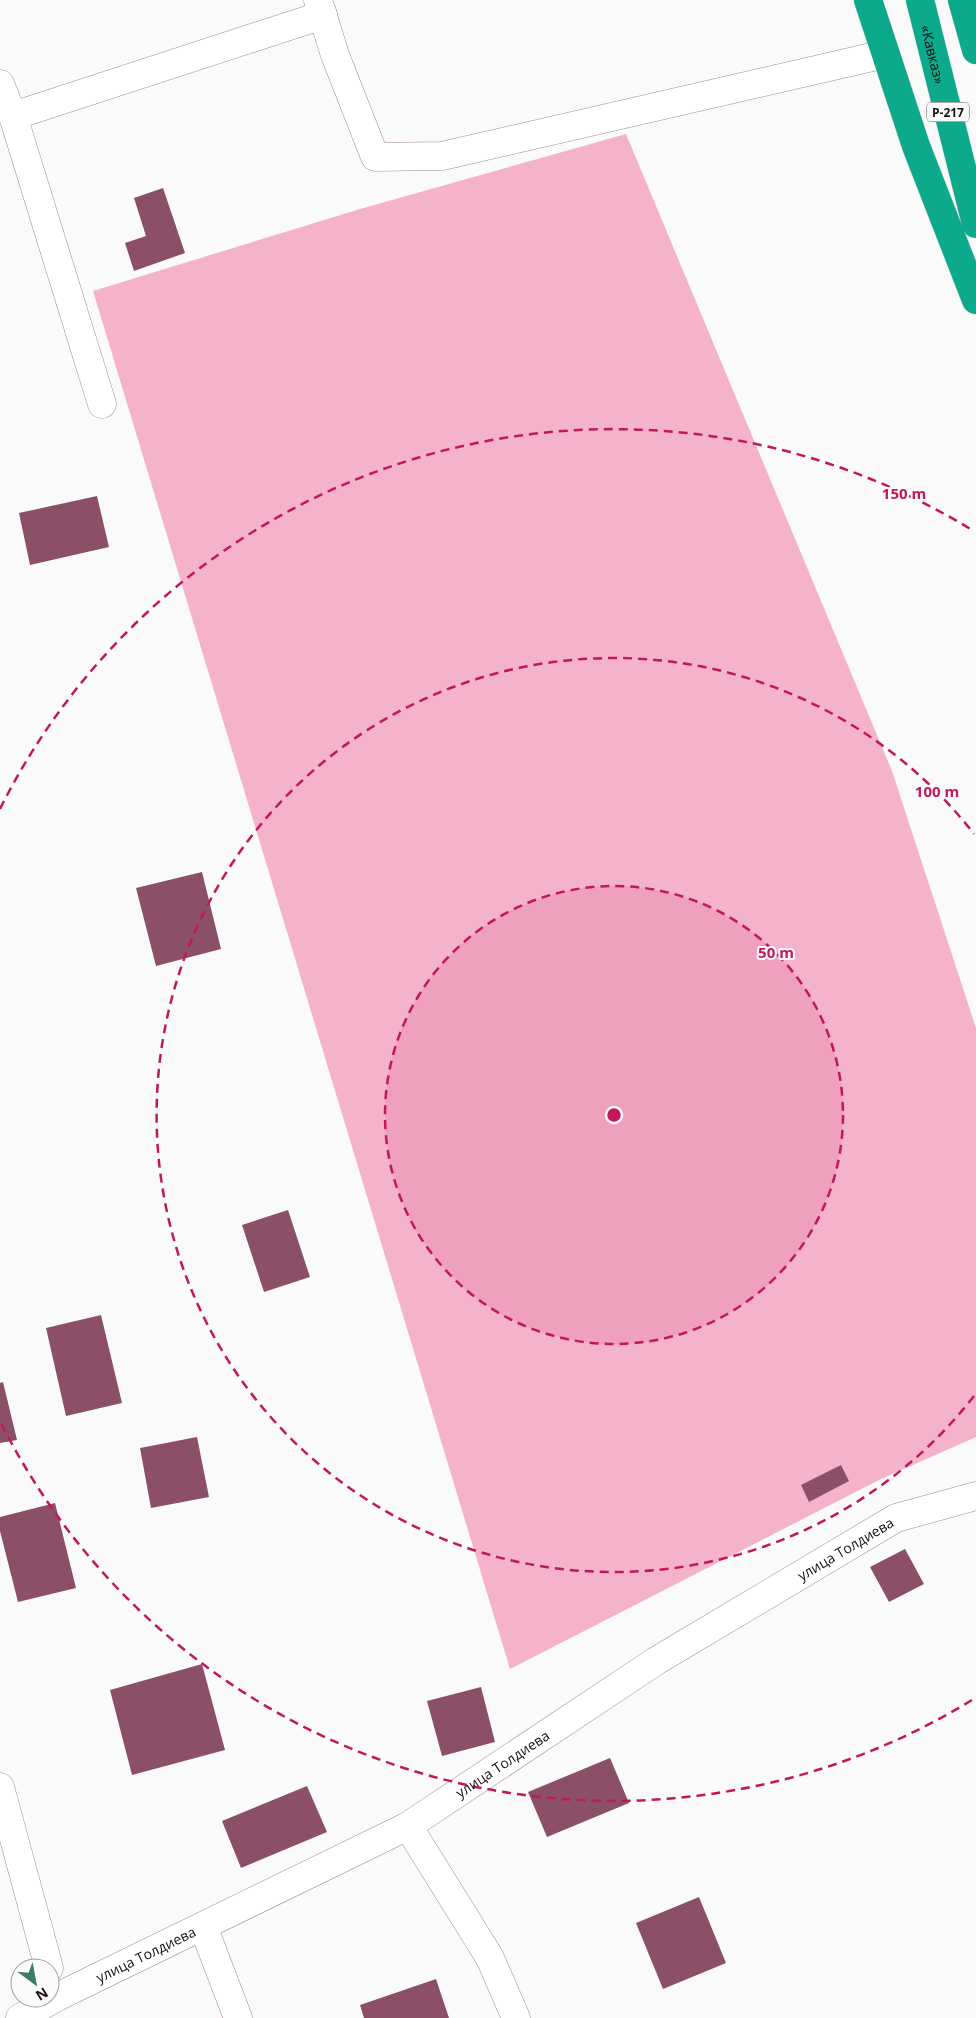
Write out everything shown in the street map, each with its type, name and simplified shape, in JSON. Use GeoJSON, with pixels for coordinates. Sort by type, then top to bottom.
{"type":"FeatureCollection","features":[{"type":"Feature","properties":{"kind":"highway"},"geometry":{"type":"LineString","coordinates":[[868,0],[916,146],[976,300]]}},
{"type":"Feature","properties":{"kind":"highway","name":"«Кавказ»"},"geometry":{"type":"LineString","coordinates":[[920,0],[976,224]]}},
{"type":"Feature","properties":{"kind":"highway"},"geometry":{"type":"LineString","coordinates":[[962,0],[976,50]]}},
{"type":"Feature","properties":{"kind":"street"},"geometry":{"type":"LineString","coordinates":[[13,116],[321,8],[335,55],[375,157],[442,156],[885,54]]}},
{"type":"Feature","properties":{"kind":"street"},"geometry":{"type":"LineString","coordinates":[[0,84],[13,116],[102,404]]}},
{"type":"Feature","properties":{"kind":"street","name":"улица Толдиева"},"geometry":{"type":"LineString","coordinates":[[60,1982],[203,1926],[408,1826],[656,1661],[896,1518],[976,1496]]}},
{"type":"Feature","properties":{"kind":"street"},"geometry":{"type":"LineString","coordinates":[[0,1787],[46,1958]]}},
{"type":"Feature","properties":{"kind":"street"},"geometry":{"type":"LineString","coordinates":[[408,1826],[490,1958],[516,2018]]}},
{"type":"Feature","properties":{"kind":"street"},"geometry":{"type":"LineString","coordinates":[[203,1926],[238,2018]]}},
{"type":"Feature","properties":{"kind":"street","name":"улица Толдиева"},"geometry":{"type":"LineString","coordinates":[[20,2018],[30,2008]]}},
{"type":"Feature","properties":{"kind":"shaded area"},"geometry":{"type":"Polygon","coordinates":[[[626,134],[892,771],[976,1028],[976,1437],[879,1480],[510,1669],[93,291],[360,209],[626,134]]]}},
{"type":"Feature","properties":{"kind":"building"},"geometry":{"type":"Polygon","coordinates":[[[163,188],[185,253],[134,271],[125,243],[146,236],[134,198],[163,188]]]}},
{"type":"Feature","properties":{"kind":"building"},"geometry":{"type":"Polygon","coordinates":[[[97,496],[109,547],[30,565],[19,513],[97,496]]]}},
{"type":"Feature","properties":{"kind":"building"},"geometry":{"type":"Polygon","coordinates":[[[202,872],[221,949],[156,966],[136,888],[202,872]]]}},
{"type":"Feature","properties":{"kind":"building"},"geometry":{"type":"Polygon","coordinates":[[[288,1210],[310,1277],[264,1292],[242,1225],[288,1210]]]}},
{"type":"Feature","properties":{"kind":"building"},"geometry":{"type":"Polygon","coordinates":[[[101,1315],[122,1403],[66,1416],[46,1328],[101,1315]]]}},
{"type":"Feature","properties":{"kind":"building"},"geometry":{"type":"Polygon","coordinates":[[[3,1382],[17,1440],[0,1443],[0,1383],[3,1382]]]}},
{"type":"Feature","properties":{"kind":"building"},"geometry":{"type":"Polygon","coordinates":[[[197,1437],[209,1497],[151,1508],[140,1448],[197,1437]]]}},
{"type":"Feature","properties":{"kind":"building"},"geometry":{"type":"Polygon","coordinates":[[[841,1465],[849,1481],[809,1502],[801,1485],[841,1465]]]}},
{"type":"Feature","properties":{"kind":"building"},"geometry":{"type":"Polygon","coordinates":[[[55,1503],[76,1588],[18,1602],[0,1531],[0,1517],[55,1503]]]}},
{"type":"Feature","properties":{"kind":"building"},"geometry":{"type":"Polygon","coordinates":[[[905,1549],[924,1584],[889,1602],[870,1567],[905,1549]]]}},
{"type":"Feature","properties":{"kind":"building"},"geometry":{"type":"Polygon","coordinates":[[[202,1664],[225,1750],[132,1775],[110,1690],[202,1664]]]}},
{"type":"Feature","properties":{"kind":"building"},"geometry":{"type":"Polygon","coordinates":[[[481,1687],[495,1742],[442,1756],[427,1701],[481,1687]]]}},
{"type":"Feature","properties":{"kind":"building"},"geometry":{"type":"Polygon","coordinates":[[[610,1758],[629,1803],[547,1837],[528,1792],[610,1758]]]}},
{"type":"Feature","properties":{"kind":"building"},"geometry":{"type":"Polygon","coordinates":[[[307,1786],[327,1832],[241,1868],[222,1821],[307,1786]]]}},
{"type":"Feature","properties":{"kind":"building"},"geometry":{"type":"Polygon","coordinates":[[[699,1897],[726,1963],[663,1989],[636,1923],[699,1897]]]}},
{"type":"Feature","properties":{"kind":"building"},"geometry":{"type":"Polygon","coordinates":[[[436,1979],[449,2018],[364,2018],[360,2005],[436,1979]]]}}]}
